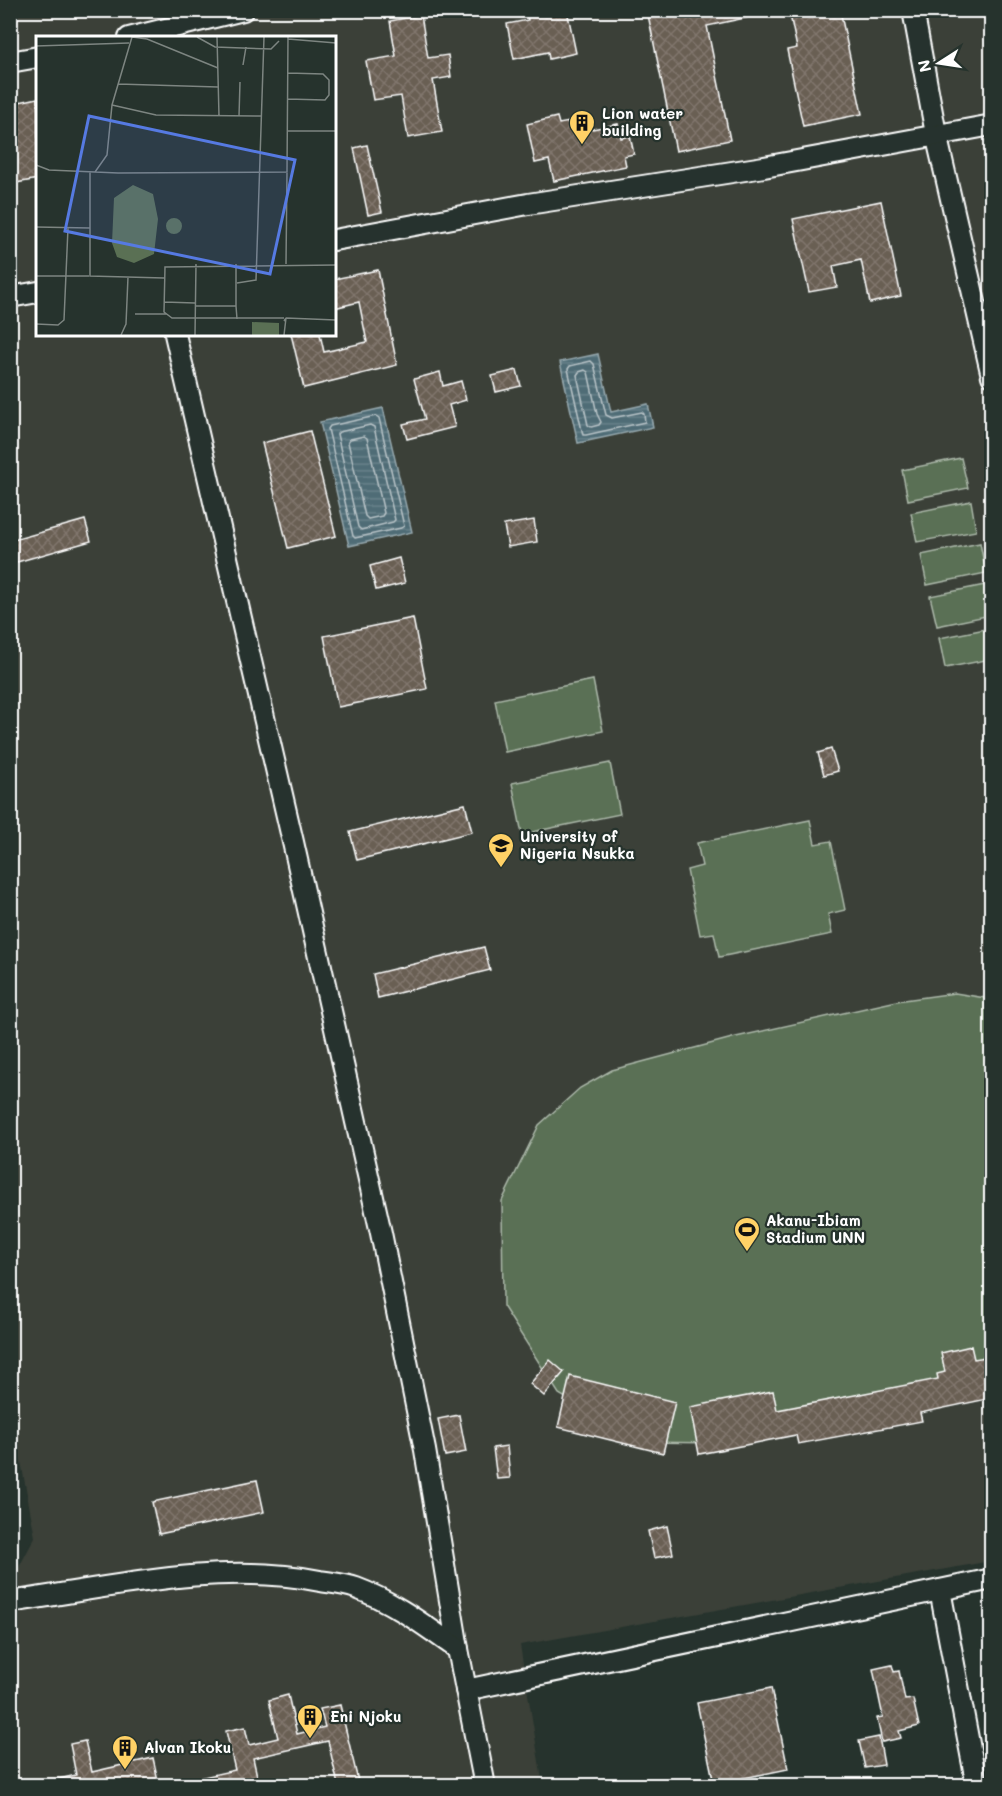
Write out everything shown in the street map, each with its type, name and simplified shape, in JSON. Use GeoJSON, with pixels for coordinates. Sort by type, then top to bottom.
{"type":"FeatureCollection","features":[{"type":"Feature","properties":{"kind":"street"},"geometry":{"type":"LineString","coordinates":[[137,36],[243,10]]}},
{"type":"Feature","properties":{"kind":"street"},"geometry":{"type":"LineString","coordinates":[[914,10],[936,134],[984,302],[992,376]]}},
{"type":"Feature","properties":{"kind":"street"},"geometry":{"type":"LineString","coordinates":[[10,62],[36,57]]}},
{"type":"Feature","properties":{"kind":"street"},"geometry":{"type":"LineString","coordinates":[[336,240],[528,204],[764,166],[992,125]]}},
{"type":"Feature","properties":{"kind":"street"},"geometry":{"type":"LineString","coordinates":[[10,297],[36,292]]}},
{"type":"Feature","properties":{"kind":"street"},"geometry":{"type":"LineString","coordinates":[[175,336],[381,1233],[425,1450],[458,1649],[485,1785]]}},
{"type":"Feature","properties":{"kind":"street"},"geometry":{"type":"LineString","coordinates":[[10,1602],[162,1579],[235,1573],[295,1576],[354,1588],[403,1610],[458,1649]]}},
{"type":"Feature","properties":{"kind":"street"},"geometry":{"type":"LineString","coordinates":[[466,1690],[992,1579]]}},
{"type":"Feature","properties":{"kind":"street"},"geometry":{"type":"LineString","coordinates":[[940,1590],[981,1779]]}},
{"type":"Feature","properties":{"kind":"shaded area","name":"University of Nigeria Nsukka"},"geometry":{"type":"Polygon","coordinates":[[[11,11],[991,11],[991,1561],[520,1645],[543,1786],[11,1785],[10,1584],[35,1537],[10,1403],[11,11]]]}},
{"type":"Feature","properties":{"kind":"green space"},"geometry":{"type":"Polygon","coordinates":[[[961,458],[968,488],[908,500],[902,470],[961,458]]]}},
{"type":"Feature","properties":{"kind":"green space"},"geometry":{"type":"Polygon","coordinates":[[[971,501],[976,531],[917,542],[911,513],[971,501]]]}},
{"type":"Feature","properties":{"kind":"green space"},"geometry":{"type":"Polygon","coordinates":[[[980,543],[986,573],[927,585],[921,555],[980,543]]]}},
{"type":"Feature","properties":{"kind":"green space"},"geometry":{"type":"Polygon","coordinates":[[[990,584],[991,615],[937,626],[930,596],[990,584]]]}},
{"type":"Feature","properties":{"kind":"green space"},"geometry":{"type":"Polygon","coordinates":[[[991,628],[991,659],[945,668],[939,638],[991,628]]]}},
{"type":"Feature","properties":{"kind":"green space"},"geometry":{"type":"Polygon","coordinates":[[[593,680],[603,731],[505,752],[495,700],[593,680]]]}},
{"type":"Feature","properties":{"kind":"green space"},"geometry":{"type":"Polygon","coordinates":[[[610,763],[620,814],[522,834],[512,783],[610,763]]]}},
{"type":"Feature","properties":{"kind":"green space"},"geometry":{"type":"Polygon","coordinates":[[[810,820],[815,844],[831,841],[845,910],[828,914],[832,934],[719,957],[714,933],[700,935],[687,870],[702,866],[697,843],[810,820]]]}},
{"type":"Feature","properties":{"kind":"green space","name":"Akanu-Ibiam Stadium UNN"},"geometry":{"type":"Polygon","coordinates":[[[955,993],[991,999],[991,1386],[721,1443],[640,1442],[559,1394],[503,1306],[502,1201],[539,1125],[580,1088],[612,1070],[736,1037],[897,1001],[955,993]]]}},
{"type":"Feature","properties":{"kind":"water"},"geometry":{"type":"Polygon","coordinates":[[[598,354],[611,412],[648,404],[653,427],[578,443],[560,362],[598,354]]]}},
{"type":"Feature","properties":{"kind":"water"},"geometry":{"type":"Polygon","coordinates":[[[383,408],[412,532],[349,546],[320,422],[383,408]]]}},
{"type":"Feature","properties":{"kind":"building"},"geometry":{"type":"Polygon","coordinates":[[[526,10],[567,10],[576,53],[549,59],[548,52],[514,59],[507,24],[528,20],[526,10]]]}},
{"type":"Feature","properties":{"kind":"building"},"geometry":{"type":"Polygon","coordinates":[[[647,10],[749,10],[750,17],[707,26],[730,140],[676,151],[647,10]]]}},
{"type":"Feature","properties":{"kind":"building"},"geometry":{"type":"Polygon","coordinates":[[[789,10],[840,10],[862,114],[803,126],[787,50],[797,48],[789,10]]]}},
{"type":"Feature","properties":{"kind":"building"},"geometry":{"type":"Polygon","coordinates":[[[421,15],[428,58],[448,55],[451,77],[433,80],[442,132],[408,138],[401,96],[373,100],[366,61],[396,56],[390,21],[421,15]]]}},
{"type":"Feature","properties":{"kind":"building"},"geometry":{"type":"Polygon","coordinates":[[[36,98],[36,179],[10,184],[10,104],[36,98]]]}},
{"type":"Feature","properties":{"kind":"building","name":"Lion water building"},"geometry":{"type":"Polygon","coordinates":[[[557,117],[559,124],[580,120],[583,131],[618,124],[621,138],[630,136],[634,154],[624,156],[626,166],[554,181],[549,160],[535,163],[527,124],[557,117]]]}},
{"type":"Feature","properties":{"kind":"building"},"geometry":{"type":"Polygon","coordinates":[[[367,145],[382,212],[368,215],[354,148],[367,145]]]}},
{"type":"Feature","properties":{"kind":"building"},"geometry":{"type":"Polygon","coordinates":[[[881,201],[901,296],[870,303],[861,260],[833,266],[837,287],[809,292],[793,219],[881,201]]]}},
{"type":"Feature","properties":{"kind":"building"},"geometry":{"type":"Polygon","coordinates":[[[378,270],[397,365],[304,388],[291,336],[320,336],[324,352],[367,342],[359,302],[336,308],[336,279],[378,270]]]}},
{"type":"Feature","properties":{"kind":"building"},"geometry":{"type":"Polygon","coordinates":[[[517,370],[521,386],[496,392],[492,376],[517,370]]]}},
{"type":"Feature","properties":{"kind":"building"},"geometry":{"type":"Polygon","coordinates":[[[440,372],[443,386],[461,381],[466,400],[449,405],[455,427],[407,439],[403,424],[425,419],[414,379],[440,372]]]}},
{"type":"Feature","properties":{"kind":"building"},"geometry":{"type":"Polygon","coordinates":[[[310,431],[336,536],[288,548],[262,443],[310,431]]]}},
{"type":"Feature","properties":{"kind":"building"},"geometry":{"type":"Polygon","coordinates":[[[85,520],[91,541],[10,564],[10,541],[85,520]]]}},
{"type":"Feature","properties":{"kind":"building"},"geometry":{"type":"Polygon","coordinates":[[[534,520],[537,542],[508,547],[504,525],[534,520]]]}},
{"type":"Feature","properties":{"kind":"building"},"geometry":{"type":"Polygon","coordinates":[[[399,558],[405,583],[376,590],[370,566],[399,558]]]}},
{"type":"Feature","properties":{"kind":"building"},"geometry":{"type":"Polygon","coordinates":[[[413,618],[427,689],[338,707],[324,636],[413,618]]]}},
{"type":"Feature","properties":{"kind":"building"},"geometry":{"type":"Polygon","coordinates":[[[831,749],[838,771],[824,775],[818,753],[831,749]]]}},
{"type":"Feature","properties":{"kind":"building"},"geometry":{"type":"Polygon","coordinates":[[[465,804],[472,832],[357,860],[350,832],[465,804]]]}},
{"type":"Feature","properties":{"kind":"building"},"geometry":{"type":"Polygon","coordinates":[[[484,947],[490,970],[378,998],[373,974],[484,947]]]}},
{"type":"Feature","properties":{"kind":"building"},"geometry":{"type":"Polygon","coordinates":[[[971,1346],[974,1359],[992,1356],[992,1398],[920,1413],[922,1421],[798,1444],[796,1435],[699,1454],[690,1407],[773,1391],[777,1410],[938,1379],[937,1374],[945,1372],[941,1353],[971,1346]]]}},
{"type":"Feature","properties":{"kind":"building"},"geometry":{"type":"Polygon","coordinates":[[[550,1360],[564,1372],[544,1396],[530,1384],[550,1360]]]}},
{"type":"Feature","properties":{"kind":"building"},"geometry":{"type":"Polygon","coordinates":[[[570,1376],[675,1402],[663,1453],[558,1427],[570,1376]]]}},
{"type":"Feature","properties":{"kind":"building"},"geometry":{"type":"Polygon","coordinates":[[[459,1415],[466,1452],[445,1456],[438,1419],[459,1415]]]}},
{"type":"Feature","properties":{"kind":"building"},"geometry":{"type":"Polygon","coordinates":[[[507,1446],[510,1478],[497,1479],[493,1448],[507,1446]]]}},
{"type":"Feature","properties":{"kind":"building"},"geometry":{"type":"Polygon","coordinates":[[[257,1480],[264,1512],[159,1534],[152,1502],[257,1480]]]}},
{"type":"Feature","properties":{"kind":"building"},"geometry":{"type":"Polygon","coordinates":[[[667,1526],[673,1554],[654,1558],[648,1531],[667,1526]]]}},
{"type":"Feature","properties":{"kind":"building"},"geometry":{"type":"Polygon","coordinates":[[[892,1665],[894,1672],[899,1671],[905,1700],[913,1699],[919,1726],[899,1731],[901,1738],[882,1742],[877,1718],[883,1717],[873,1669],[892,1665]]]}},
{"type":"Feature","properties":{"kind":"building"},"geometry":{"type":"Polygon","coordinates":[[[771,1688],[788,1769],[714,1784],[697,1703],[771,1688]]]}},
{"type":"Feature","properties":{"kind":"building","name":"Eni Njoku"},"geometry":{"type":"Polygon","coordinates":[[[288,1695],[297,1734],[325,1727],[320,1709],[340,1705],[359,1785],[338,1785],[328,1741],[253,1758],[259,1785],[191,1785],[190,1780],[235,1770],[226,1731],[245,1727],[249,1745],[278,1738],[269,1700],[288,1695]]]}},
{"type":"Feature","properties":{"kind":"building"},"geometry":{"type":"Polygon","coordinates":[[[879,1737],[884,1765],[865,1768],[859,1741],[879,1737]]]}},
{"type":"Feature","properties":{"kind":"building","name":"Alvan Ikoku"},"geometry":{"type":"Polygon","coordinates":[[[85,1741],[92,1772],[153,1758],[159,1785],[56,1785],[55,1780],[76,1775],[70,1744],[85,1741]]]}},
{"type":"Feature","properties":{"kind":"place","name":"Lion water building"},"geometry":{"type":"Point","coordinates":[582,146]}},
{"type":"Feature","properties":{"kind":"place","name":"University of Nigeria Nsukka"},"geometry":{"type":"Point","coordinates":[501,869]}},
{"type":"Feature","properties":{"kind":"place","name":"Akanu-Ibiam Stadium UNN"},"geometry":{"type":"Point","coordinates":[747,1253]}},
{"type":"Feature","properties":{"kind":"place","name":"Eni Njoku"},"geometry":{"type":"Point","coordinates":[310,1740]}},
{"type":"Feature","properties":{"kind":"place","name":"Alvan Ikoku"},"geometry":{"type":"Point","coordinates":[125,1771]}}]}
